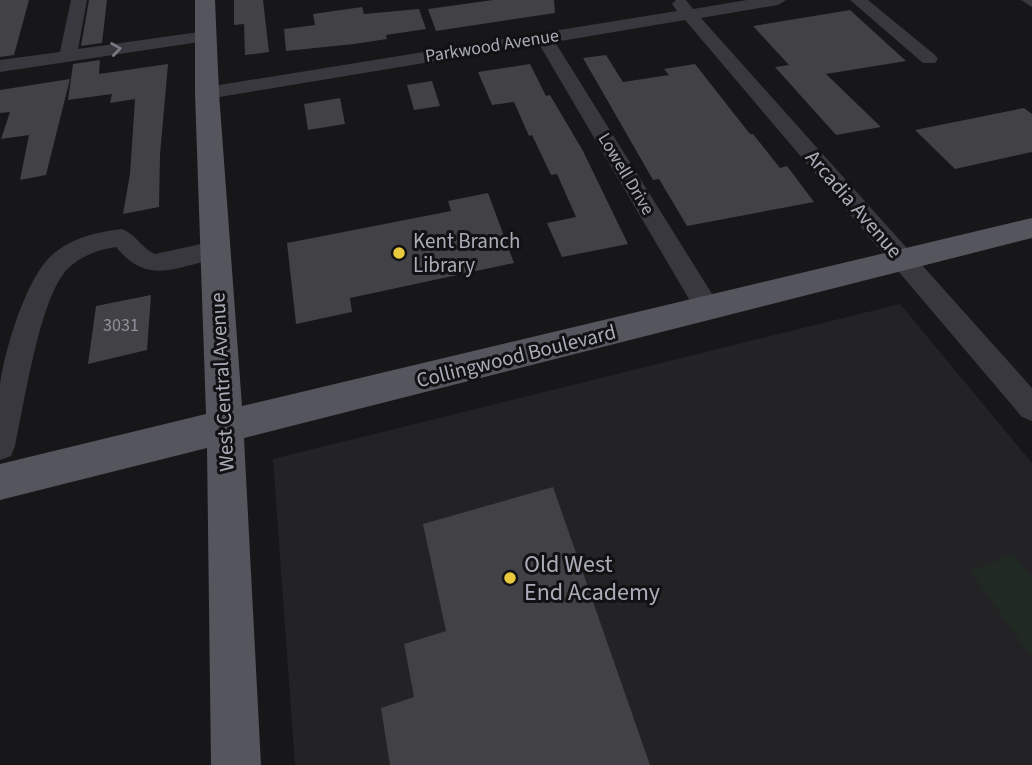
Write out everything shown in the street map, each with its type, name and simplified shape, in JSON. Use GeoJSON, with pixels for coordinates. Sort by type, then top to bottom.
{"type":"FeatureCollection","features":[{"type":"Feature","properties":{"kind":"main road","name":"West Central Avenue"},"geometry":{"type":"LineString","coordinates":[[208,0],[207,93],[225,428],[236,765]]}},
{"type":"Feature","properties":{"kind":"main road","name":"Collingwood Boulevard"},"geometry":{"type":"LineString","coordinates":[[0,482],[1032,228]]}},
{"type":"Feature","properties":{"kind":"street"},"geometry":{"type":"LineString","coordinates":[[68,56],[79,0]]}},
{"type":"Feature","properties":{"kind":"street","name":"Parkwood Avenue"},"geometry":{"type":"LineString","coordinates":[[207,93],[544,38],[683,7],[778,0]]}},
{"type":"Feature","properties":{"kind":"street"},"geometry":{"type":"LineString","coordinates":[[858,0],[929,59]]}},
{"type":"Feature","properties":{"kind":"street","name":"Arcadia Avenue"},"geometry":{"type":"LineString","coordinates":[[683,7],[1032,408]]}},
{"type":"Feature","properties":{"kind":"street"},"geometry":{"type":"LineString","coordinates":[[0,66],[206,36]]}},
{"type":"Feature","properties":{"kind":"street","name":"Lowell Drive"},"geometry":{"type":"LineString","coordinates":[[544,38],[708,309]]}},
{"type":"Feature","properties":{"kind":"street"},"geometry":{"type":"LineString","coordinates":[[0,446],[36,304],[53,268],[71,253],[102,240],[122,238],[137,256],[153,263],[215,250]]}},
{"type":"Feature","properties":{"kind":"shaded area"},"geometry":{"type":"Polygon","coordinates":[[[900,304],[1032,463],[1032,765],[295,765],[273,459],[900,304]]]}},
{"type":"Feature","properties":{"kind":"shaded area"},"geometry":{"type":"Polygon","coordinates":[[[1013,554],[1032,579],[1032,658],[970,571],[1013,554]]]}},
{"type":"Feature","properties":{"kind":"building"},"geometry":{"type":"Polygon","coordinates":[[[0,0],[29,0],[14,55],[0,57],[0,0]]]}},
{"type":"Feature","properties":{"kind":"building"},"geometry":{"type":"Polygon","coordinates":[[[89,0],[107,0],[102,43],[81,46],[89,0]]]}},
{"type":"Feature","properties":{"kind":"building"},"geometry":{"type":"Polygon","coordinates":[[[234,0],[263,0],[269,52],[245,55],[244,24],[234,25],[234,0]]]}},
{"type":"Feature","properties":{"kind":"building"},"geometry":{"type":"Polygon","coordinates":[[[493,0],[554,0],[555,13],[436,31],[428,9],[493,0]]]}},
{"type":"Feature","properties":{"kind":"building"},"geometry":{"type":"Polygon","coordinates":[[[362,7],[364,14],[419,9],[426,29],[386,35],[387,39],[286,51],[284,29],[315,25],[313,14],[362,7]]]}},
{"type":"Feature","properties":{"kind":"building"},"geometry":{"type":"Polygon","coordinates":[[[850,10],[906,61],[826,74],[881,127],[836,135],[775,67],[789,65],[753,26],[850,10]]]}},
{"type":"Feature","properties":{"kind":"building"},"geometry":{"type":"Polygon","coordinates":[[[606,55],[623,82],[669,75],[664,69],[695,64],[750,134],[753,134],[780,168],[787,166],[814,202],[687,226],[659,179],[653,180],[583,58],[606,55]]]}},
{"type":"Feature","properties":{"kind":"building"},"geometry":{"type":"Polygon","coordinates":[[[100,60],[99,74],[168,64],[160,155],[159,207],[123,214],[130,174],[135,99],[110,103],[112,94],[68,100],[73,64],[100,60]]]}},
{"type":"Feature","properties":{"kind":"building"},"geometry":{"type":"Polygon","coordinates":[[[530,64],[546,96],[550,95],[583,151],[628,244],[562,257],[547,223],[576,217],[557,174],[551,175],[514,102],[492,105],[478,72],[530,64]]]}},
{"type":"Feature","properties":{"kind":"building"},"geometry":{"type":"Polygon","coordinates":[[[70,79],[46,175],[20,180],[29,135],[1,139],[10,112],[0,113],[0,90],[70,79]]]}},
{"type":"Feature","properties":{"kind":"building"},"geometry":{"type":"Polygon","coordinates":[[[432,81],[440,106],[414,110],[407,85],[432,81]]]}},
{"type":"Feature","properties":{"kind":"building"},"geometry":{"type":"Polygon","coordinates":[[[340,98],[345,124],[308,130],[304,104],[340,98]]]}},
{"type":"Feature","properties":{"kind":"building"},"geometry":{"type":"Polygon","coordinates":[[[1024,108],[1032,114],[1032,152],[955,169],[915,130],[1024,108]]]}},
{"type":"Feature","properties":{"kind":"building","name":"Kent Branch Library"},"geometry":{"type":"Polygon","coordinates":[[[488,193],[514,263],[350,298],[352,312],[296,324],[287,243],[451,211],[448,201],[488,193]]]}},
{"type":"Feature","properties":{"kind":"building"},"geometry":{"type":"Polygon","coordinates":[[[151,295],[147,350],[88,364],[96,306],[151,295]]]}},
{"type":"Feature","properties":{"kind":"building","name":"Old West End Academy"},"geometry":{"type":"Polygon","coordinates":[[[553,487],[650,765],[390,765],[381,708],[414,697],[404,644],[446,631],[423,524],[553,487]]]}},
{"type":"Feature","properties":{"kind":"place","name":"Kent Branch Library"},"geometry":{"type":"Point","coordinates":[399,253]}},
{"type":"Feature","properties":{"kind":"place","name":"Old West End Academy"},"geometry":{"type":"Point","coordinates":[510,578]}}]}
